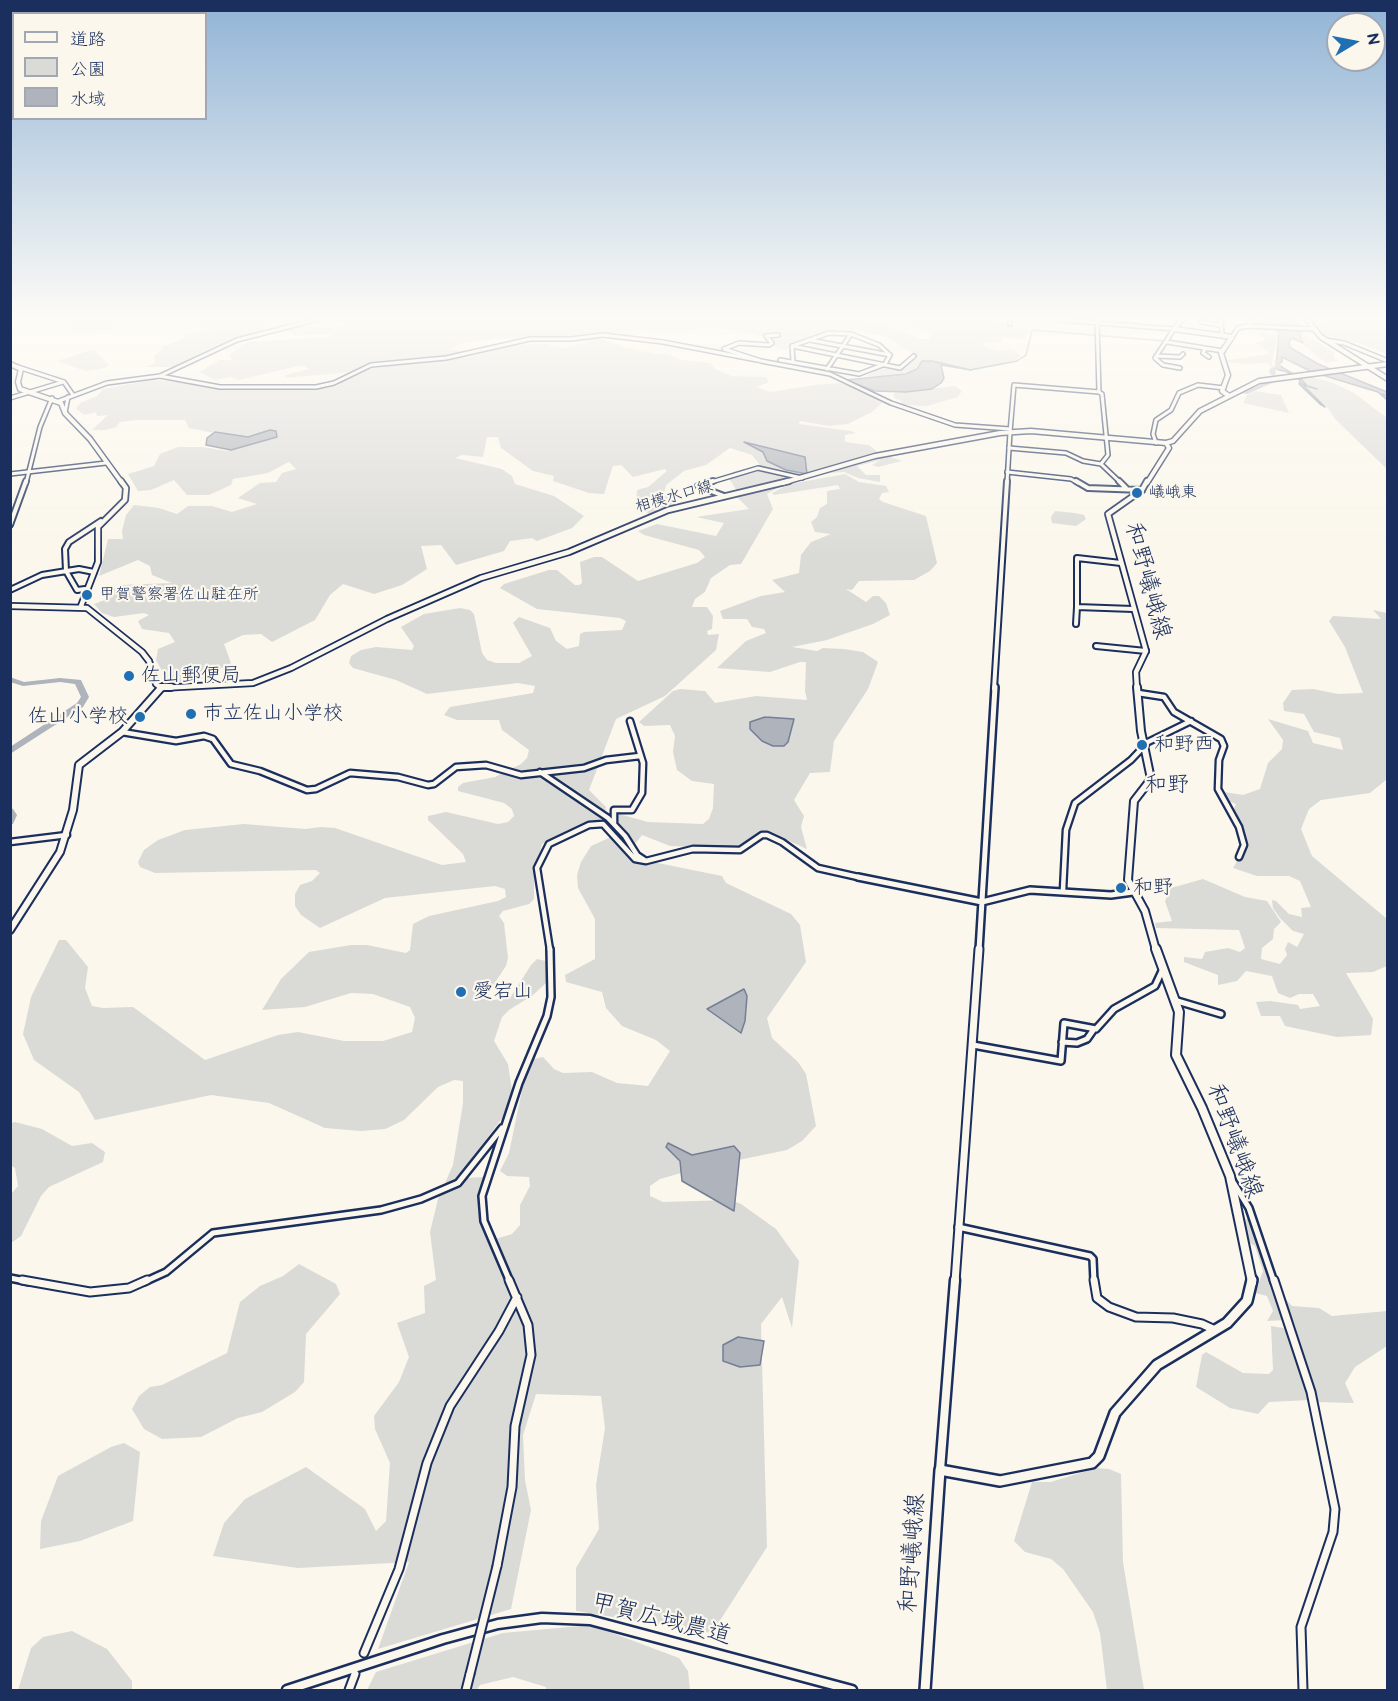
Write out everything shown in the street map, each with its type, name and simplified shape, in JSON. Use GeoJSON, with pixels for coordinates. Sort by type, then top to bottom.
{"type":"FeatureCollection","features":[{"type":"Feature","properties":{"kind":"main road"},"geometry":{"type":"LineString","coordinates":[[55,399],[90,439],[126,488],[127,494],[101,521],[97,534],[98,561],[85,589],[81,606]]}},
{"type":"Feature","properties":{"kind":"main road"},"geometry":{"type":"LineString","coordinates":[[1166,443],[1173,441],[1200,411],[1222,399]]}},
{"type":"Feature","properties":{"kind":"main road","name":"相模水口線"},"geometry":{"type":"LineString","coordinates":[[161,688],[238,685],[267,679],[387,618],[481,578],[569,552],[657,513],[803,478],[875,456],[1010,430],[1156,444],[1166,443]]}},
{"type":"Feature","properties":{"kind":"main road","name":"和野嶬峨線"},"geometry":{"type":"LineString","coordinates":[[925,1690],[940,1470],[1000,1481],[1092,1462],[1099,1456],[1115,1413],[1156,1365],[1227,1323],[1247,1301],[1251,1291],[1252,1274],[1230,1176],[1202,1108],[1176,1055],[1180,1023],[1174,1000],[1162,971],[1145,911],[1128,880],[1134,801],[1150,779],[1151,773],[1145,745],[1136,666],[1146,651],[1108,514],[1142,490],[1168,448],[1166,443]]}},
{"type":"Feature","properties":{"kind":"main road"},"geometry":{"type":"LineString","coordinates":[[10,606],[81,606],[87,608],[142,652],[149,660],[156,684],[161,688],[122,732],[89,754],[79,765],[67,835],[48,873],[10,930]]}},
{"type":"Feature","properties":{"kind":"street"},"geometry":{"type":"LineString","coordinates":[[10,525],[30,472],[27,470],[51,399]]}},
{"type":"Feature","properties":{"kind":"street"},"geometry":{"type":"LineString","coordinates":[[58,401],[62,399]]}},
{"type":"Feature","properties":{"kind":"street"},"geometry":{"type":"LineString","coordinates":[[65,413],[69,399]]}},
{"type":"Feature","properties":{"kind":"street"},"geometry":{"type":"LineString","coordinates":[[885,399],[956,425],[1010,430]]}},
{"type":"Feature","properties":{"kind":"street"},"geometry":{"type":"LineString","coordinates":[[940,1470],[973,1046],[1013,399]]}},
{"type":"Feature","properties":{"kind":"street"},"geometry":{"type":"LineString","coordinates":[[1101,464],[1108,455],[1102,399]]}},
{"type":"Feature","properties":{"kind":"street"},"geometry":{"type":"LineString","coordinates":[[1156,444],[1153,434],[1156,420],[1170,410],[1176,399]]}},
{"type":"Feature","properties":{"kind":"street"},"geometry":{"type":"LineString","coordinates":[[1009,448],[1066,453],[1083,461],[1101,464],[1126,488]]}},
{"type":"Feature","properties":{"kind":"street"},"geometry":{"type":"LineString","coordinates":[[10,474],[106,463]]}},
{"type":"Feature","properties":{"kind":"street"},"geometry":{"type":"LineString","coordinates":[[724,496],[698,486],[758,468],[803,478]]}},
{"type":"Feature","properties":{"kind":"street"},"geometry":{"type":"LineString","coordinates":[[1007,472],[1071,479],[1088,488],[1142,490]]}},
{"type":"Feature","properties":{"kind":"street"},"geometry":{"type":"LineString","coordinates":[[85,589],[77,590],[66,571],[66,545],[101,521]]}},
{"type":"Feature","properties":{"kind":"street"},"geometry":{"type":"LineString","coordinates":[[1076,624],[1077,558],[1121,563]]}},
{"type":"Feature","properties":{"kind":"street"},"geometry":{"type":"LineString","coordinates":[[10,590],[42,574],[66,571],[94,572]]}},
{"type":"Feature","properties":{"kind":"street"},"geometry":{"type":"LineString","coordinates":[[1077,607],[1133,609]]}},
{"type":"Feature","properties":{"kind":"street"},"geometry":{"type":"LineString","coordinates":[[1096,646],[1146,651]]}},
{"type":"Feature","properties":{"kind":"street"},"geometry":{"type":"LineString","coordinates":[[1138,693],[1164,697],[1171,709],[1216,735],[1224,743],[1219,759],[1218,789],[1239,827],[1244,844],[1239,857]]}},
{"type":"Feature","properties":{"kind":"street"},"geometry":{"type":"LineString","coordinates":[[614,824],[614,810],[632,810],[642,793],[643,764],[630,721]]}},
{"type":"Feature","properties":{"kind":"street"},"geometry":{"type":"LineString","coordinates":[[1063,890],[1066,830],[1075,803],[1131,760],[1145,745],[1168,730],[1191,721]]}},
{"type":"Feature","properties":{"kind":"street"},"geometry":{"type":"LineString","coordinates":[[122,732],[176,741],[204,736],[213,739],[231,764],[260,771],[307,790],[316,789],[350,773],[398,777],[434,784],[456,767],[486,765],[515,774],[584,768],[606,760],[640,756]]}},
{"type":"Feature","properties":{"kind":"street"},"geometry":{"type":"LineString","coordinates":[[540,772],[614,824],[637,855],[646,861]]}},
{"type":"Feature","properties":{"kind":"street"},"geometry":{"type":"LineString","coordinates":[[466,1690],[497,1566],[512,1487],[515,1426],[531,1355],[528,1325],[484,1221],[482,1196],[504,1127],[547,1016],[551,997],[550,943],[540,898],[537,868],[549,844],[589,825],[603,824],[635,859],[646,861],[693,849],[740,850],[758,838],[767,836],[782,842],[818,868],[982,902],[1030,890],[1063,890],[1111,895],[1133,892]]}},
{"type":"Feature","properties":{"kind":"street"},"geometry":{"type":"LineString","coordinates":[[10,842],[67,835]]}},
{"type":"Feature","properties":{"kind":"street"},"geometry":{"type":"LineString","coordinates":[[1062,1042],[1077,1043],[1087,1039],[1114,1009],[1155,986],[1162,971]]}},
{"type":"Feature","properties":{"kind":"street"},"geometry":{"type":"LineString","coordinates":[[1174,1000],[1221,1014]]}},
{"type":"Feature","properties":{"kind":"street"},"geometry":{"type":"LineString","coordinates":[[973,1046],[1061,1061],[1064,1023],[1094,1029]]}},
{"type":"Feature","properties":{"kind":"street"},"geometry":{"type":"LineString","coordinates":[[10,1278],[90,1292],[129,1288],[166,1272],[213,1233],[381,1210],[421,1199],[458,1183],[504,1127]]}},
{"type":"Feature","properties":{"kind":"street"},"geometry":{"type":"LineString","coordinates":[[1230,1176],[1249,1208],[1295,1341],[1311,1392],[1334,1500],[1333,1532],[1302,1627],[1303,1690]]}},
{"type":"Feature","properties":{"kind":"street"},"geometry":{"type":"LineString","coordinates":[[958,1227],[1090,1256],[1093,1259],[1094,1292],[1097,1298],[1109,1307],[1136,1317],[1173,1318],[1202,1324],[1215,1330]]}},
{"type":"Feature","properties":{"kind":"street"},"geometry":{"type":"LineString","coordinates":[[364,1653],[399,1569],[427,1463],[450,1406],[499,1330],[517,1297]]}},
{"type":"Feature","properties":{"kind":"street","name":"甲賀広域農道"},"geometry":{"type":"LineString","coordinates":[[287,1690],[454,1636],[498,1624],[542,1618],[590,1620],[852,1690]]}},
{"type":"Feature","properties":{"kind":"street"},"geometry":{"type":"LineString","coordinates":[[349,1690],[355,1674]]}},
{"type":"Feature","properties":{"kind":"green space"},"geometry":{"type":"Polygon","coordinates":[[[89,399],[876,399],[882,403],[872,412],[848,424],[829,426],[800,421],[799,424],[851,431],[856,433],[845,435],[845,442],[869,445],[879,453],[902,461],[878,467],[872,465],[881,460],[857,466],[866,475],[880,475],[880,482],[858,478],[844,472],[830,473],[780,483],[781,486],[767,494],[773,509],[741,564],[730,565],[711,578],[705,592],[695,599],[692,607],[707,607],[713,616],[712,629],[707,631],[708,635],[719,634],[716,650],[665,696],[616,719],[589,790],[606,807],[604,821],[568,830],[542,844],[534,876],[534,899],[529,904],[503,911],[499,916],[504,923],[508,958],[506,966],[488,993],[493,1000],[510,998],[531,965],[537,959],[546,961],[546,983],[502,1017],[494,1041],[508,1064],[512,1091],[503,1117],[473,1157],[465,1178],[485,1177],[483,1220],[485,1231],[492,1240],[512,1234],[520,1225],[520,1205],[530,1186],[529,1177],[507,1176],[500,1171],[509,1153],[523,1085],[534,1059],[543,1057],[554,1069],[563,1073],[592,1072],[617,1083],[648,1086],[670,1051],[656,1040],[622,1026],[606,1008],[602,992],[566,982],[565,975],[595,959],[595,919],[578,888],[577,875],[581,862],[591,846],[611,837],[628,857],[722,876],[726,883],[791,914],[800,925],[806,962],[767,1018],[772,1038],[798,1062],[806,1074],[816,1126],[802,1141],[787,1150],[695,1169],[660,1179],[650,1186],[650,1196],[663,1202],[731,1200],[741,1204],[776,1229],[799,1261],[792,1328],[782,1297],[761,1324],[767,1547],[712,1633],[576,1611],[576,1568],[599,1529],[596,1485],[605,1428],[601,1396],[536,1394],[523,1435],[525,1480],[531,1510],[511,1609],[378,1649],[409,1562],[298,1568],[213,1556],[224,1523],[245,1499],[306,1467],[365,1509],[376,1531],[386,1521],[390,1463],[375,1429],[374,1416],[399,1382],[409,1357],[397,1323],[425,1313],[424,1286],[436,1280],[430,1232],[438,1199],[453,1165],[463,1103],[463,1081],[454,1080],[438,1087],[404,1120],[385,1129],[361,1131],[325,1128],[269,1103],[211,1095],[95,1120],[79,1092],[34,1060],[23,1034],[31,997],[59,940],[66,940],[88,967],[85,988],[92,1006],[133,1007],[205,1060],[278,1035],[298,1032],[344,1041],[383,1041],[412,1032],[415,1018],[410,1007],[373,994],[351,993],[305,1007],[262,1010],[281,979],[309,952],[351,945],[367,945],[406,953],[410,950],[413,924],[429,916],[498,901],[506,897],[505,889],[495,886],[385,898],[320,928],[301,915],[295,906],[295,894],[300,885],[312,881],[320,873],[316,870],[155,873],[140,867],[138,862],[144,850],[158,840],[185,830],[244,824],[305,829],[335,828],[442,865],[466,862],[463,854],[428,820],[428,816],[446,812],[498,824],[508,822],[514,816],[512,809],[504,803],[458,791],[458,787],[463,783],[495,777],[521,764],[527,758],[529,750],[502,730],[499,720],[457,720],[444,715],[450,707],[533,693],[535,686],[518,683],[427,694],[396,680],[353,668],[349,663],[351,656],[361,650],[376,647],[412,650],[414,646],[401,627],[424,614],[460,608],[470,610],[474,614],[482,653],[487,660],[496,663],[519,663],[532,656],[513,623],[519,617],[550,628],[556,641],[567,649],[579,646],[580,634],[584,632],[622,630],[626,621],[620,618],[537,609],[500,588],[504,584],[549,570],[557,570],[575,585],[579,585],[582,583],[580,562],[594,557],[602,557],[638,581],[697,563],[705,557],[699,550],[644,535],[638,531],[657,524],[716,536],[724,523],[696,517],[749,509],[734,494],[758,487],[737,491],[730,480],[732,472],[760,465],[752,455],[730,448],[706,465],[684,471],[666,485],[664,493],[677,498],[676,505],[649,514],[636,505],[637,490],[648,487],[667,471],[665,469],[633,477],[621,465],[613,466],[604,494],[589,493],[553,481],[554,476],[533,471],[501,448],[498,437],[487,437],[483,457],[462,455],[455,458],[502,469],[512,476],[515,484],[554,496],[584,516],[572,528],[537,541],[532,538],[510,541],[504,551],[456,565],[441,545],[421,546],[427,569],[402,585],[374,594],[343,584],[330,595],[315,620],[272,642],[261,634],[243,635],[224,644],[231,663],[190,685],[169,684],[156,660],[158,649],[175,642],[169,633],[142,629],[138,621],[149,615],[144,613],[114,617],[102,613],[94,604],[113,597],[102,593],[121,585],[172,583],[152,575],[150,566],[138,560],[99,576],[108,539],[123,539],[122,531],[126,515],[134,505],[159,508],[177,514],[188,506],[212,506],[232,512],[257,504],[238,498],[260,483],[276,482],[282,473],[296,469],[289,462],[268,473],[233,479],[231,485],[209,495],[187,495],[174,480],[151,490],[138,491],[128,474],[154,466],[160,454],[178,447],[202,447],[227,451],[275,432],[266,431],[249,438],[229,436],[189,428],[185,420],[136,420],[120,422],[116,427],[106,430],[92,430],[108,415],[97,416],[96,412],[85,415],[76,409],[80,403],[89,399]]]}},
{"type":"Feature","properties":{"kind":"green space"},"geometry":{"type":"Polygon","coordinates":[[[897,399],[950,399],[927,406],[902,405],[901,401],[897,399]]]}},
{"type":"Feature","properties":{"kind":"green space"},"geometry":{"type":"Polygon","coordinates":[[[1245,399],[1283,399],[1289,413],[1243,403],[1245,399]]]}},
{"type":"Feature","properties":{"kind":"green space"},"geometry":{"type":"Polygon","coordinates":[[[1318,399],[1362,399],[1387,418],[1387,469],[1335,419],[1328,408],[1318,399]]]}},
{"type":"Feature","properties":{"kind":"green space"},"geometry":{"type":"Polygon","coordinates":[[[845,474],[859,482],[886,486],[889,492],[882,493],[879,499],[883,502],[926,516],[937,563],[930,571],[914,580],[859,581],[852,590],[846,589],[866,602],[873,596],[879,596],[886,603],[890,615],[873,624],[827,640],[792,647],[817,651],[823,648],[863,652],[878,662],[868,689],[834,741],[830,772],[810,773],[794,800],[804,816],[801,827],[807,849],[769,832],[761,833],[745,845],[730,848],[670,846],[642,835],[635,844],[611,815],[619,814],[648,822],[703,824],[709,819],[713,808],[714,784],[692,781],[677,770],[673,752],[675,736],[670,725],[644,726],[639,722],[673,691],[680,689],[705,691],[715,703],[756,696],[807,700],[806,662],[770,672],[717,668],[746,641],[766,633],[764,629],[752,627],[747,619],[723,619],[720,611],[761,596],[785,592],[772,580],[799,573],[801,555],[811,542],[831,534],[815,532],[811,522],[817,517],[820,508],[827,504],[827,491],[840,489],[838,485],[774,495],[772,493],[790,484],[845,474]]]}},
{"type":"Feature","properties":{"kind":"green space"},"geometry":{"type":"Polygon","coordinates":[[[1055,511],[1084,515],[1086,519],[1076,526],[1052,523],[1051,517],[1055,511]]]}},
{"type":"Feature","properties":{"kind":"green space"},"geometry":{"type":"Polygon","coordinates":[[[1373,610],[1387,613],[1386,780],[1370,793],[1321,800],[1309,809],[1301,829],[1312,856],[1387,919],[1387,966],[1373,972],[1346,973],[1373,1019],[1371,1035],[1337,1037],[1285,1026],[1280,1016],[1261,1016],[1256,1002],[1270,1001],[1298,1005],[1300,1009],[1320,1006],[1313,994],[1299,994],[1290,998],[1278,993],[1272,976],[1246,971],[1237,981],[1218,985],[1218,975],[1184,962],[1184,957],[1202,959],[1205,952],[1228,948],[1240,952],[1245,948],[1239,930],[1156,928],[1155,923],[1172,921],[1165,901],[1171,888],[1203,879],[1245,897],[1267,901],[1281,922],[1274,929],[1273,939],[1262,948],[1261,959],[1280,964],[1287,955],[1285,949],[1288,942],[1297,947],[1304,934],[1293,931],[1280,918],[1273,908],[1272,900],[1289,914],[1302,917],[1301,908],[1311,907],[1300,881],[1289,876],[1257,876],[1233,868],[1246,846],[1233,811],[1236,804],[1226,800],[1224,792],[1243,795],[1260,789],[1268,763],[1282,749],[1283,740],[1268,719],[1308,731],[1313,743],[1343,750],[1340,738],[1314,732],[1304,714],[1284,711],[1283,703],[1292,690],[1313,689],[1338,694],[1363,693],[1345,647],[1329,621],[1333,616],[1381,619],[1373,610]]]}},
{"type":"Feature","properties":{"kind":"green space"},"geometry":{"type":"Polygon","coordinates":[[[11,1123],[42,1129],[72,1146],[92,1143],[105,1152],[103,1162],[49,1187],[41,1196],[21,1236],[11,1243],[11,1194],[18,1186],[15,1168],[10,1165],[11,1123]]]}},
{"type":"Feature","properties":{"kind":"green space"},"geometry":{"type":"Polygon","coordinates":[[[1248,1218],[1253,1224],[1276,1289],[1292,1306],[1319,1308],[1332,1316],[1387,1311],[1387,1346],[1355,1367],[1345,1383],[1354,1403],[1318,1402],[1294,1323],[1285,1320],[1267,1321],[1273,1311],[1267,1296],[1255,1293],[1263,1271],[1255,1246],[1250,1243],[1244,1221],[1248,1218]]]}},
{"type":"Feature","properties":{"kind":"green space"},"geometry":{"type":"Polygon","coordinates":[[[299,1264],[336,1284],[340,1294],[306,1334],[304,1382],[295,1392],[262,1412],[238,1418],[201,1437],[162,1439],[144,1429],[132,1409],[139,1396],[150,1387],[162,1385],[227,1353],[240,1302],[260,1286],[283,1276],[299,1264]]]}},
{"type":"Feature","properties":{"kind":"green space"},"geometry":{"type":"Polygon","coordinates":[[[1271,1326],[1289,1329],[1310,1400],[1269,1402],[1258,1414],[1230,1408],[1196,1387],[1202,1355],[1206,1352],[1243,1373],[1269,1374],[1273,1370],[1271,1326]]]}},
{"type":"Feature","properties":{"kind":"green space"},"geometry":{"type":"Polygon","coordinates":[[[124,1443],[140,1452],[133,1521],[80,1541],[40,1549],[41,1521],[58,1476],[111,1447],[124,1443]]]}},
{"type":"Feature","properties":{"kind":"green space"},"geometry":{"type":"Polygon","coordinates":[[[1096,1468],[1109,1469],[1121,1474],[1123,1562],[1144,1690],[1107,1690],[1100,1633],[1093,1612],[1063,1569],[1051,1559],[1025,1552],[1014,1541],[1032,1482],[1051,1482],[1096,1468]]]}},
{"type":"Feature","properties":{"kind":"green space"},"geometry":{"type":"Polygon","coordinates":[[[591,1625],[679,1658],[688,1671],[690,1690],[546,1690],[546,1687],[513,1677],[480,1685],[477,1690],[367,1690],[376,1672],[503,1633],[591,1625]]]}},
{"type":"Feature","properties":{"kind":"green space"},"geometry":{"type":"Polygon","coordinates":[[[72,1631],[107,1649],[132,1681],[132,1690],[18,1690],[31,1648],[43,1637],[72,1631]]]}},
{"type":"Feature","properties":{"kind":"water"},"geometry":{"type":"Polygon","coordinates":[[[270,430],[276,431],[277,437],[231,450],[206,445],[207,438],[215,432],[248,437],[270,430]]]}},
{"type":"Feature","properties":{"kind":"water"},"geometry":{"type":"Polygon","coordinates":[[[744,442],[805,457],[807,474],[786,470],[767,461],[763,452],[744,442]]]}},
{"type":"Feature","properties":{"kind":"water"},"geometry":{"type":"Polygon","coordinates":[[[765,717],[794,719],[788,742],[784,746],[773,746],[762,741],[750,729],[750,722],[765,717]]]}},
{"type":"Feature","properties":{"kind":"water"},"geometry":{"type":"Polygon","coordinates":[[[744,989],[747,996],[745,1021],[741,1033],[707,1009],[744,989]]]}},
{"type":"Feature","properties":{"kind":"water"},"geometry":{"type":"Polygon","coordinates":[[[668,1143],[692,1155],[734,1146],[740,1153],[734,1211],[682,1181],[680,1161],[666,1147],[668,1143]]]}},
{"type":"Feature","properties":{"kind":"water"},"geometry":{"type":"Polygon","coordinates":[[[738,1337],[764,1341],[760,1365],[740,1367],[723,1361],[723,1345],[738,1337]]]}},
{"type":"Feature","properties":{"kind":"waterway"},"geometry":{"type":"LineString","coordinates":[[10,679],[23,684],[60,680],[78,682],[85,697],[80,705],[10,751]]}},
{"type":"Feature","properties":{"kind":"waterway"},"geometry":{"type":"LineString","coordinates":[[10,811],[13,815],[10,822]]}},
{"type":"Feature","properties":{"kind":"place","name":"嶬峨東"},"geometry":{"type":"Point","coordinates":[1137,493]}},
{"type":"Feature","properties":{"kind":"place","name":"甲賀警察署佐山駐在所"},"geometry":{"type":"Point","coordinates":[87,595]}},
{"type":"Feature","properties":{"kind":"place","name":"佐山郵便局"},"geometry":{"type":"Point","coordinates":[129,676]}},
{"type":"Feature","properties":{"kind":"place","name":"市立佐山小学校"},"geometry":{"type":"Point","coordinates":[191,714]}},
{"type":"Feature","properties":{"kind":"place","name":"佐山小学校"},"geometry":{"type":"Point","coordinates":[140,717]}},
{"type":"Feature","properties":{"kind":"place","name":"和野西"},"geometry":{"type":"Point","coordinates":[1142,745]}},
{"type":"Feature","properties":{"kind":"place","name":"和野"},"geometry":{"type":"Point","coordinates":[1121,888]}},
{"type":"Feature","properties":{"kind":"place","name":"愛宕山"},"geometry":{"type":"Point","coordinates":[461,992]}},
{"type":"Feature","properties":{"kind":"district","name":"和野"},"geometry":{"type":"Point","coordinates":[1167,785]}}]}
